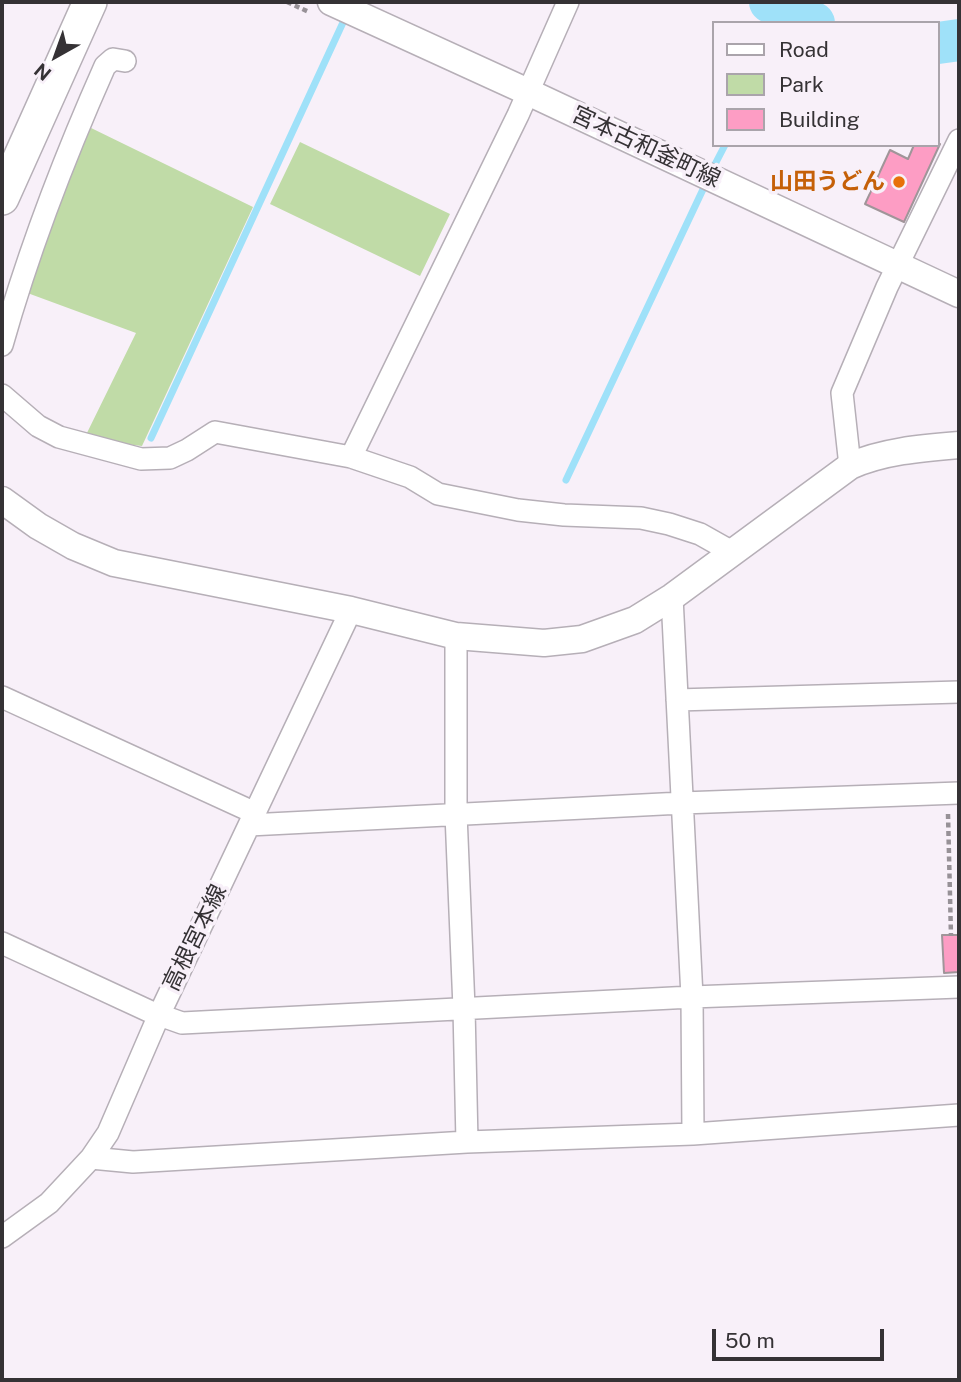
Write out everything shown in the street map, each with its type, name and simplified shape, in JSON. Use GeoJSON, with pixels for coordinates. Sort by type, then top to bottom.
{"type":"FeatureCollection","features":[{"type":"Feature","properties":{"kind":"main road"},"geometry":{"type":"LineString","coordinates":[[2,198],[90,2]]}},
{"type":"Feature","properties":{"kind":"street","name":"宮本古和釜町線"},"geometry":{"type":"LineString","coordinates":[[331,2],[959,294]]}},
{"type":"Feature","properties":{"kind":"street"},"geometry":{"type":"LineString","coordinates":[[351,457],[528,92],[568,2]]}},
{"type":"Feature","properties":{"kind":"street"},"geometry":{"type":"LineString","coordinates":[[2,345],[18,289],[81,121],[106,66],[113,59],[125,61]]}},
{"type":"Feature","properties":{"kind":"street"},"geometry":{"type":"LineString","coordinates":[[850,466],[842,393],[898,265],[959,141]]}},
{"type":"Feature","properties":{"kind":"street"},"geometry":{"type":"LineString","coordinates":[[2,394],[38,426],[59,437],[141,458],[170,458],[215,432],[351,457],[410,477],[438,494],[518,510],[641,518],[669,524],[700,534],[732,552]]}},
{"type":"Feature","properties":{"kind":"street"},"geometry":{"type":"LineString","coordinates":[[2,500],[38,526],[73,546],[114,563],[351,610],[456,636],[544,643],[582,639],[635,620],[672,597],[850,466],[868,458],[959,445]]}},
{"type":"Feature","properties":{"kind":"street"},"geometry":{"type":"LineString","coordinates":[[672,597],[692,998],[693,1134]]}},
{"type":"Feature","properties":{"kind":"street","name":"高根宮本線"},"geometry":{"type":"LineString","coordinates":[[2,1237],[49,1203],[91,1158],[108,1133],[159,1015],[351,610]]}},
{"type":"Feature","properties":{"kind":"street"},"geometry":{"type":"LineString","coordinates":[[456,636],[456,814],[467,1142]]}},
{"type":"Feature","properties":{"kind":"street"},"geometry":{"type":"LineString","coordinates":[[677,699],[959,692]]}},
{"type":"Feature","properties":{"kind":"street"},"geometry":{"type":"LineString","coordinates":[[2,697],[252,819],[456,814],[953,793]]}},
{"type":"Feature","properties":{"kind":"street"},"geometry":{"type":"LineString","coordinates":[[2,943],[182,1023],[959,987]]}},
{"type":"Feature","properties":{"kind":"street"},"geometry":{"type":"LineString","coordinates":[[91,1158],[133,1162],[467,1142],[693,1134],[959,1115]]}},
{"type":"Feature","properties":{"kind":"path"},"geometry":{"type":"LineString","coordinates":[[951,936],[953,793]]}},
{"type":"Feature","properties":{"kind":"green space"},"geometry":{"type":"Polygon","coordinates":[[[87,126],[253,207],[142,446],[84,439],[136,333],[22,291],[87,126]]]}},
{"type":"Feature","properties":{"kind":"green space"},"geometry":{"type":"Polygon","coordinates":[[[300,142],[450,214],[420,276],[270,204],[300,142]]]}},
{"type":"Feature","properties":{"kind":"building","name":"山田うどん"},"geometry":{"type":"Polygon","coordinates":[[[913,147],[939,147],[904,222],[865,204],[890,150],[908,159],[913,147]]]}},
{"type":"Feature","properties":{"kind":"building"},"geometry":{"type":"Polygon","coordinates":[[[942,935],[959,935],[959,972],[944,973],[942,935]]]}},
{"type":"Feature","properties":{"kind":"waterway"},"geometry":{"type":"LineString","coordinates":[[770,2],[810,21]]}},
{"type":"Feature","properties":{"kind":"waterway"},"geometry":{"type":"LineString","coordinates":[[786,21],[791,12]]}},
{"type":"Feature","properties":{"kind":"waterway"},"geometry":{"type":"LineString","coordinates":[[151,438],[346,16]]}},
{"type":"Feature","properties":{"kind":"waterway"},"geometry":{"type":"LineString","coordinates":[[940,43],[959,40]]}},
{"type":"Feature","properties":{"kind":"waterway"},"geometry":{"type":"LineString","coordinates":[[711,172],[724,147]]}},
{"type":"Feature","properties":{"kind":"waterway"},"geometry":{"type":"LineString","coordinates":[[566,480],[706,183]]}},
{"type":"Feature","properties":{"kind":"place","name":"山田うどん"},"geometry":{"type":"Point","coordinates":[899,182]}}]}
